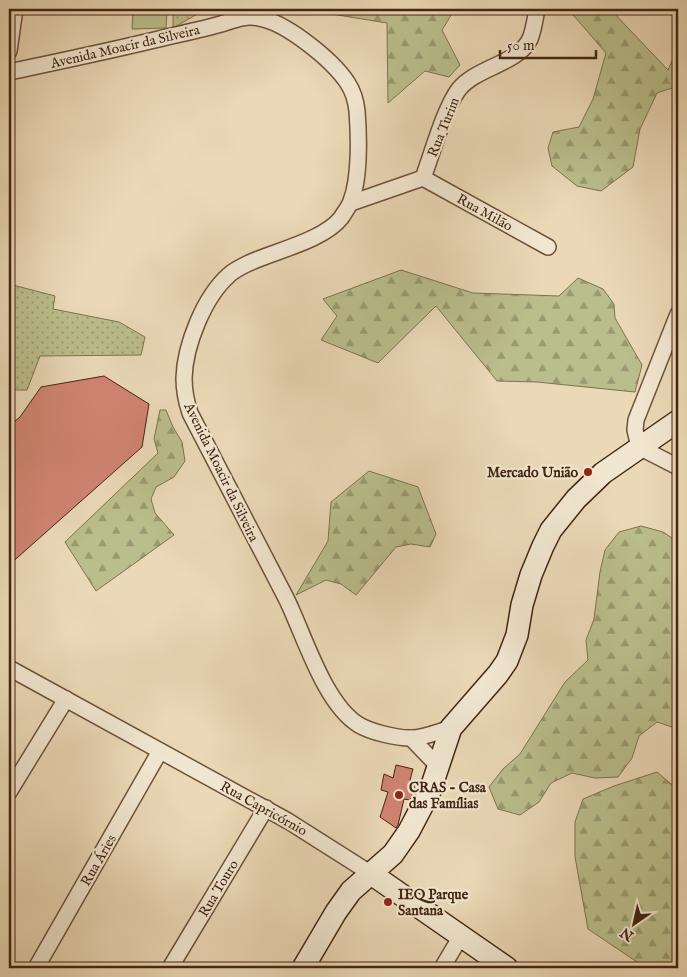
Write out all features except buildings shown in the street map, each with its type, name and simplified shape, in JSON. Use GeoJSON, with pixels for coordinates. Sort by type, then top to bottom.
{"type":"FeatureCollection","features":[{"type":"Feature","properties":{"kind":"street"},"geometry":{"type":"LineString","coordinates":[[9,51],[16,9]]}},
{"type":"Feature","properties":{"kind":"street","name":"Rua Turim"},"geometry":{"type":"LineString","coordinates":[[423,178],[443,122],[458,91],[466,82],[482,71],[523,49],[530,40],[534,29],[537,9]]}},
{"type":"Feature","properties":{"kind":"street","name":"Avenida Moacir da Silveira"},"geometry":{"type":"LineString","coordinates":[[9,72],[222,24],[241,13],[260,18],[288,30],[312,47],[335,67],[348,82],[356,100],[358,119],[356,184],[351,203],[339,220],[325,232],[248,263],[230,274],[220,285],[198,322],[187,355],[184,377],[185,396],[190,413],[287,600],[317,666],[336,702],[347,716],[369,729],[411,738],[451,728]]}},
{"type":"Feature","properties":{"kind":"street"},"geometry":{"type":"LineString","coordinates":[[351,203],[423,178]]}},
{"type":"Feature","properties":{"kind":"street","name":"Rua Milão"},"geometry":{"type":"LineString","coordinates":[[423,178],[548,247]]}},
{"type":"Feature","properties":{"kind":"street"},"geometry":{"type":"LineString","coordinates":[[678,314],[636,420],[635,430],[639,447],[678,467]]}},
{"type":"Feature","properties":{"kind":"street"},"geometry":{"type":"LineString","coordinates":[[303,968],[345,899],[370,873],[393,854],[409,831],[421,812],[439,767],[451,728],[507,661],[516,635],[531,575],[551,530],[590,485],[639,447],[678,421]]}},
{"type":"Feature","properties":{"kind":"street","name":"Rua Capricórnio"},"geometry":{"type":"LineString","coordinates":[[9,668],[304,830],[370,873],[507,968]]}},
{"type":"Feature","properties":{"kind":"street"},"geometry":{"type":"LineString","coordinates":[[9,792],[66,699]]}},
{"type":"Feature","properties":{"kind":"street"},"geometry":{"type":"LineString","coordinates":[[411,738],[439,767]]}},
{"type":"Feature","properties":{"kind":"street","name":"Rua Áries"},"geometry":{"type":"LineString","coordinates":[[36,968],[160,751]]}},
{"type":"Feature","properties":{"kind":"street","name":"Rua Touro"},"geometry":{"type":"LineString","coordinates":[[170,968],[266,808]]}},
{"type":"Feature","properties":{"kind":"street"},"geometry":{"type":"LineString","coordinates":[[442,968],[461,936]]}},
{"type":"Feature","properties":{"kind":"green space"},"geometry":{"type":"Polygon","coordinates":[[[133,9],[167,9],[166,28],[132,29],[133,9]]]}},
{"type":"Feature","properties":{"kind":"green space"},"geometry":{"type":"Polygon","coordinates":[[[173,9],[206,9],[173,28],[173,9]]]}},
{"type":"Feature","properties":{"kind":"green space"},"geometry":{"type":"Polygon","coordinates":[[[324,9],[455,9],[442,30],[460,65],[449,77],[425,71],[388,103],[387,23],[325,13],[324,9]]]}},
{"type":"Feature","properties":{"kind":"green space"},"geometry":{"type":"Polygon","coordinates":[[[568,9],[610,9],[668,70],[678,47],[678,86],[657,93],[640,129],[633,167],[601,191],[577,186],[552,166],[548,148],[553,132],[579,127],[593,99],[606,53],[568,9]]]}},
{"type":"Feature","properties":{"kind":"green space"},"geometry":{"type":"Polygon","coordinates":[[[401,270],[473,293],[559,296],[578,278],[603,289],[614,304],[615,318],[642,365],[635,392],[537,382],[497,381],[436,306],[378,363],[321,340],[337,316],[323,299],[401,270]]]}},
{"type":"Feature","properties":{"kind":"green space"},"geometry":{"type":"Polygon","coordinates":[[[9,284],[55,296],[53,309],[119,322],[145,337],[141,355],[40,356],[27,390],[9,390],[9,284]]]}},
{"type":"Feature","properties":{"kind":"green space"},"geometry":{"type":"Polygon","coordinates":[[[160,410],[166,410],[182,442],[185,461],[174,477],[156,487],[151,499],[155,513],[174,535],[96,591],[65,542],[158,453],[154,439],[160,410]]]}},
{"type":"Feature","properties":{"kind":"green space"},"geometry":{"type":"Polygon","coordinates":[[[369,471],[418,487],[436,534],[430,547],[411,544],[396,547],[356,595],[341,584],[326,580],[296,595],[328,541],[331,502],[369,471]]]}},
{"type":"Feature","properties":{"kind":"green space"},"geometry":{"type":"Polygon","coordinates":[[[641,526],[663,532],[678,542],[678,729],[657,722],[639,736],[632,758],[618,777],[595,778],[572,773],[551,783],[539,802],[520,815],[498,809],[489,787],[503,769],[520,754],[565,682],[588,660],[586,640],[594,619],[605,550],[619,532],[641,526]]]}},
{"type":"Feature","properties":{"kind":"green space"},"geometry":{"type":"Polygon","coordinates":[[[657,772],[678,790],[678,968],[646,968],[588,929],[575,857],[575,822],[583,799],[614,786],[657,772]]]}},
{"type":"Feature","properties":{"kind":"place","name":"Mercado União"},"geometry":{"type":"Point","coordinates":[588,472]}},
{"type":"Feature","properties":{"kind":"place","name":"CRAS - Casa das Famílias"},"geometry":{"type":"Point","coordinates":[399,795]}},
{"type":"Feature","properties":{"kind":"place","name":"IEQ Parque Santana"},"geometry":{"type":"Point","coordinates":[388,902]}}]}
